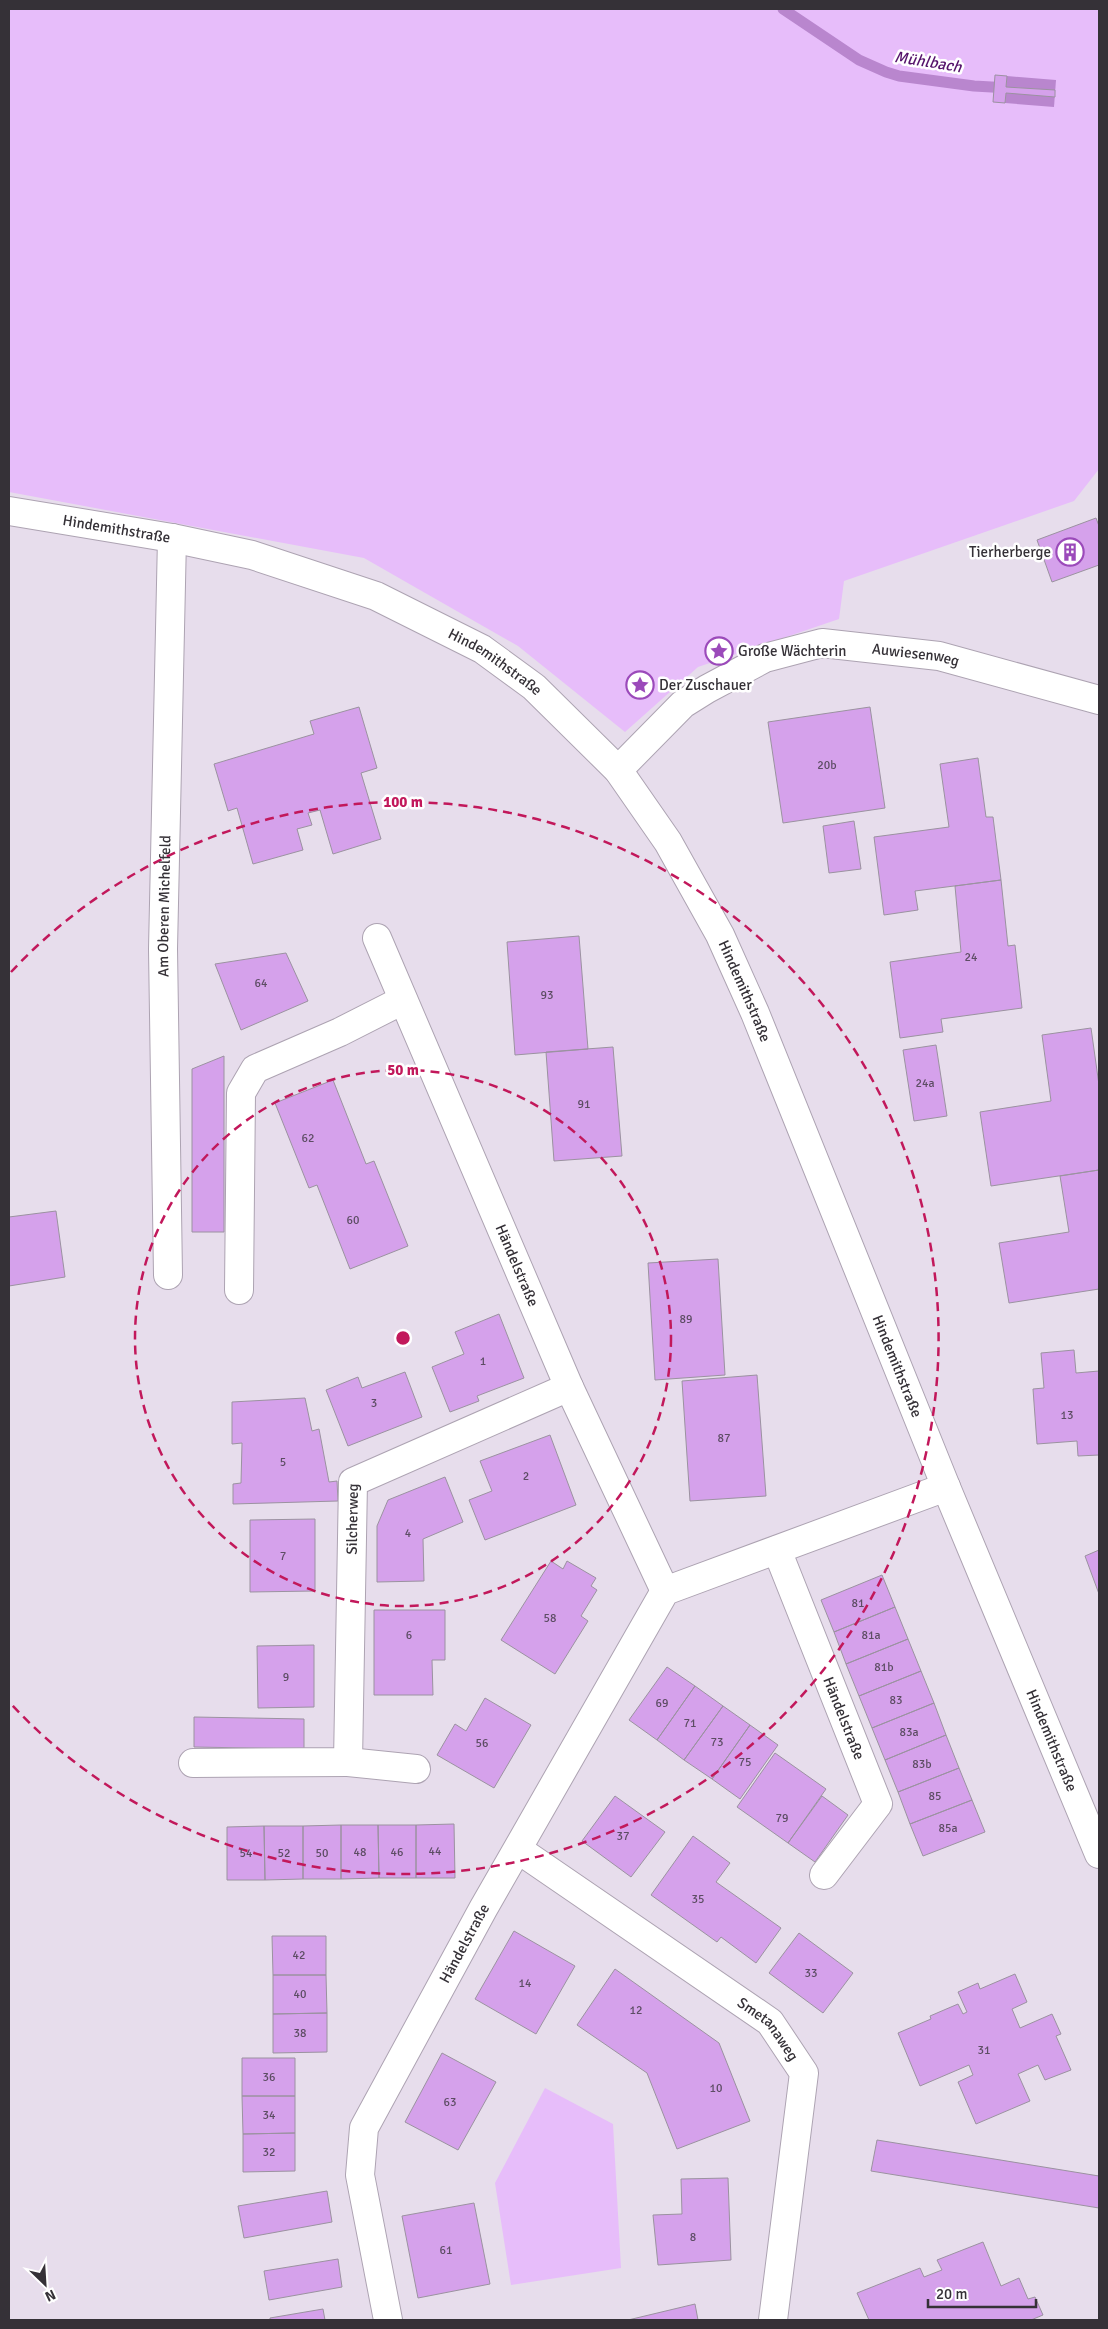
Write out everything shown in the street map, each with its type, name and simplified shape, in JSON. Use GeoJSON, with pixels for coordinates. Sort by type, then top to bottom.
{"type":"FeatureCollection","features":[{"type":"Feature","properties":{"kind":"street","name":"Hindemithstraße"},"geometry":{"type":"LineString","coordinates":[[9,511],[172,538],[252,555],[376,596],[482,649],[534,687],[618,770],[668,842],[720,936],[755,1013],[946,1487],[1099,1854]]}},
{"type":"Feature","properties":{"kind":"street","name":"Am Oberen Michelfeld"},"geometry":{"type":"LineString","coordinates":[[168,1275],[163,949],[172,538]]}},
{"type":"Feature","properties":{"kind":"street","name":"Auwiesenweg"},"geometry":{"type":"LineString","coordinates":[[618,770],[683,704],[706,689],[765,658],[822,643],[939,656],[1099,700]]}},
{"type":"Feature","properties":{"kind":"street","name":"Händelstraße"},"geometry":{"type":"LineString","coordinates":[[377,938],[570,1387],[665,1591],[483,1909],[364,2128],[360,2174],[388,2320]]}},
{"type":"Feature","properties":{"kind":"street"},"geometry":{"type":"LineString","coordinates":[[240,1290],[241,1093],[255,1070],[340,1032],[403,1000]]}},
{"type":"Feature","properties":{"kind":"street","name":"Silcherweg"},"geometry":{"type":"LineString","coordinates":[[348,1762],[353,1482],[570,1387]]}},
{"type":"Feature","properties":{"kind":"street"},"geometry":{"type":"LineString","coordinates":[[665,1591],[946,1487]]}},
{"type":"Feature","properties":{"kind":"street","name":"Händelstraße"},"geometry":{"type":"LineString","coordinates":[[777,1550],[878,1804],[824,1875]]}},
{"type":"Feature","properties":{"kind":"street"},"geometry":{"type":"LineString","coordinates":[[193,1763],[348,1762],[416,1769]]}},
{"type":"Feature","properties":{"kind":"street","name":"Smetanaweg"},"geometry":{"type":"LineString","coordinates":[[518,1850],[770,2022],[804,2072],[773,2320]]}},
{"type":"Feature","properties":{"kind":"shaded area"},"geometry":{"type":"Polygon","coordinates":[[[9,9],[1099,9],[1099,469],[1074,501],[844,581],[839,619],[698,667],[625,732],[518,646],[364,558],[9,492],[9,9]]]}},
{"type":"Feature","properties":{"kind":"shaded area"},"geometry":{"type":"Polygon","coordinates":[[[1007,76],[1056,80],[1054,107],[1005,103],[1007,76]]]}},
{"type":"Feature","properties":{"kind":"shaded area"},"geometry":{"type":"Polygon","coordinates":[[[545,2088],[613,2124],[621,2268],[511,2285],[495,2183],[545,2088]]]}},
{"type":"Feature","properties":{"kind":"building"},"geometry":{"type":"Polygon","coordinates":[[[995,75],[1007,76],[1006,87],[1055,90],[1055,97],[1006,93],[1005,103],[993,102],[995,75]]]}},
{"type":"Feature","properties":{"kind":"building","name":"Tierherberge"},"geometry":{"type":"Polygon","coordinates":[[[1096,518],[1099,526],[1099,565],[1052,582],[1037,540],[1096,518]]]}},
{"type":"Feature","properties":{"kind":"building"},"geometry":{"type":"Polygon","coordinates":[[[359,707],[377,768],[361,773],[381,839],[333,854],[320,810],[308,813],[312,825],[297,829],[303,850],[253,864],[237,808],[228,811],[214,764],[314,734],[310,721],[359,707]]]}},
{"type":"Feature","properties":{"kind":"building"},"geometry":{"type":"Polygon","coordinates":[[[870,707],[885,808],[783,823],[768,722],[870,707]]]}},
{"type":"Feature","properties":{"kind":"building"},"geometry":{"type":"Polygon","coordinates":[[[978,758],[986,817],[993,817],[1001,880],[915,891],[918,910],[884,915],[874,837],[949,827],[940,764],[978,758]]]}},
{"type":"Feature","properties":{"kind":"building"},"geometry":{"type":"Polygon","coordinates":[[[854,821],[861,869],[829,873],[823,826],[854,821]]]}},
{"type":"Feature","properties":{"kind":"building"},"geometry":{"type":"Polygon","coordinates":[[[1001,880],[1008,946],[1015,945],[1022,1008],[941,1019],[943,1032],[900,1038],[890,962],[961,952],[955,886],[1001,880]]]}},
{"type":"Feature","properties":{"kind":"building"},"geometry":{"type":"Polygon","coordinates":[[[579,936],[588,1049],[515,1055],[507,942],[579,936]]]}},
{"type":"Feature","properties":{"kind":"building"},"geometry":{"type":"Polygon","coordinates":[[[286,953],[308,1001],[241,1030],[215,964],[286,953]]]}},
{"type":"Feature","properties":{"kind":"building"},"geometry":{"type":"Polygon","coordinates":[[[1091,1028],[1099,1085],[1099,1170],[991,1186],[980,1112],[1051,1101],[1042,1035],[1091,1028]]]}},
{"type":"Feature","properties":{"kind":"building"},"geometry":{"type":"Polygon","coordinates":[[[936,1045],[947,1116],[914,1121],[903,1050],[936,1045]]]}},
{"type":"Feature","properties":{"kind":"building"},"geometry":{"type":"Polygon","coordinates":[[[613,1047],[622,1156],[554,1161],[546,1052],[613,1047]]]}},
{"type":"Feature","properties":{"kind":"building"},"geometry":{"type":"Polygon","coordinates":[[[224,1056],[224,1232],[192,1232],[192,1069],[224,1056]]]}},
{"type":"Feature","properties":{"kind":"building"},"geometry":{"type":"Polygon","coordinates":[[[333,1080],[366,1164],[374,1161],[408,1246],[350,1269],[317,1185],[309,1188],[275,1103],[333,1080]]]}},
{"type":"Feature","properties":{"kind":"building"},"geometry":{"type":"Polygon","coordinates":[[[1099,1170],[1099,1289],[1009,1303],[999,1243],[1069,1232],[1060,1176],[1099,1170]]]}},
{"type":"Feature","properties":{"kind":"building"},"geometry":{"type":"Polygon","coordinates":[[[56,1211],[65,1277],[9,1286],[9,1217],[56,1211]]]}},
{"type":"Feature","properties":{"kind":"building"},"geometry":{"type":"Polygon","coordinates":[[[718,1259],[725,1375],[655,1380],[648,1263],[718,1259]]]}},
{"type":"Feature","properties":{"kind":"building"},"geometry":{"type":"Polygon","coordinates":[[[499,1314],[524,1378],[477,1396],[479,1401],[450,1412],[432,1367],[464,1354],[455,1332],[499,1314]]]}},
{"type":"Feature","properties":{"kind":"building"},"geometry":{"type":"Polygon","coordinates":[[[1074,1350],[1076,1373],[1099,1371],[1099,1455],[1078,1456],[1077,1441],[1037,1444],[1033,1389],[1044,1388],[1041,1353],[1074,1350]]]}},
{"type":"Feature","properties":{"kind":"building"},"geometry":{"type":"Polygon","coordinates":[[[405,1372],[422,1417],[348,1446],[326,1390],[358,1377],[362,1388],[405,1372]]]}},
{"type":"Feature","properties":{"kind":"building"},"geometry":{"type":"Polygon","coordinates":[[[757,1375],[766,1496],[690,1501],[682,1381],[757,1375]]]}},
{"type":"Feature","properties":{"kind":"building"},"geometry":{"type":"Polygon","coordinates":[[[305,1398],[312,1431],[319,1429],[329,1482],[337,1481],[338,1501],[233,1504],[233,1484],[241,1483],[242,1443],[232,1444],[232,1402],[305,1398]]]}},
{"type":"Feature","properties":{"kind":"building"},"geometry":{"type":"Polygon","coordinates":[[[550,1435],[576,1505],[485,1540],[469,1500],[492,1491],[480,1461],[550,1435]]]}},
{"type":"Feature","properties":{"kind":"building"},"geometry":{"type":"Polygon","coordinates":[[[445,1477],[463,1522],[423,1539],[424,1581],[377,1582],[377,1526],[388,1500],[445,1477]]]}},
{"type":"Feature","properties":{"kind":"building"},"geometry":{"type":"Polygon","coordinates":[[[315,1519],[315,1591],[250,1592],[250,1520],[315,1519]]]}},
{"type":"Feature","properties":{"kind":"building"},"geometry":{"type":"Polygon","coordinates":[[[1099,1550],[1099,1594],[1085,1556],[1099,1550]]]}},
{"type":"Feature","properties":{"kind":"building"},"geometry":{"type":"Polygon","coordinates":[[[551,1561],[563,1569],[567,1561],[596,1578],[591,1586],[597,1590],[581,1616],[588,1621],[555,1674],[501,1640],[551,1561]]]}},
{"type":"Feature","properties":{"kind":"building"},"geometry":{"type":"Polygon","coordinates":[[[882,1575],[895,1607],[834,1632],[821,1600],[882,1575]]]}},
{"type":"Feature","properties":{"kind":"building"},"geometry":{"type":"Polygon","coordinates":[[[895,1607],[908,1639],[846,1664],[834,1632],[895,1607]]]}},
{"type":"Feature","properties":{"kind":"building"},"geometry":{"type":"Polygon","coordinates":[[[374,1610],[445,1610],[445,1660],[432,1660],[433,1695],[374,1695],[374,1610]]]}},
{"type":"Feature","properties":{"kind":"building"},"geometry":{"type":"Polygon","coordinates":[[[908,1639],[921,1671],[859,1696],[846,1664],[908,1639]]]}},
{"type":"Feature","properties":{"kind":"building"},"geometry":{"type":"Polygon","coordinates":[[[314,1645],[314,1707],[258,1708],[257,1646],[314,1645]]]}},
{"type":"Feature","properties":{"kind":"building"},"geometry":{"type":"Polygon","coordinates":[[[667,1667],[695,1686],[657,1740],[629,1720],[667,1667]]]}},
{"type":"Feature","properties":{"kind":"building"},"geometry":{"type":"Polygon","coordinates":[[[921,1671],[934,1703],[872,1728],[859,1696],[921,1671]]]}},
{"type":"Feature","properties":{"kind":"building"},"geometry":{"type":"Polygon","coordinates":[[[695,1686],[723,1706],[684,1760],[657,1740],[695,1686]]]}},
{"type":"Feature","properties":{"kind":"building"},"geometry":{"type":"Polygon","coordinates":[[[485,1698],[531,1725],[494,1788],[437,1755],[455,1724],[466,1731],[485,1698]]]}},
{"type":"Feature","properties":{"kind":"building"},"geometry":{"type":"Polygon","coordinates":[[[934,1703],[946,1735],[885,1760],[872,1728],[934,1703]]]}},
{"type":"Feature","properties":{"kind":"building"},"geometry":{"type":"Polygon","coordinates":[[[723,1706],[750,1725],[712,1779],[684,1760],[723,1706]]]}},
{"type":"Feature","properties":{"kind":"building"},"geometry":{"type":"Polygon","coordinates":[[[194,1717],[304,1719],[304,1749],[194,1747],[194,1717]]]}},
{"type":"Feature","properties":{"kind":"building"},"geometry":{"type":"Polygon","coordinates":[[[750,1725],[778,1745],[740,1799],[712,1779],[750,1725]]]}},
{"type":"Feature","properties":{"kind":"building"},"geometry":{"type":"Polygon","coordinates":[[[946,1735],[959,1768],[898,1792],[885,1760],[946,1735]]]}},
{"type":"Feature","properties":{"kind":"building"},"geometry":{"type":"Polygon","coordinates":[[[775,1753],[826,1789],[788,1843],[737,1807],[775,1753]]]}},
{"type":"Feature","properties":{"kind":"building"},"geometry":{"type":"Polygon","coordinates":[[[959,1768],[972,1800],[910,1824],[898,1792],[959,1768]]]}},
{"type":"Feature","properties":{"kind":"building"},"geometry":{"type":"Polygon","coordinates":[[[615,1796],[665,1832],[631,1877],[582,1841],[615,1796]]]}},
{"type":"Feature","properties":{"kind":"building"},"geometry":{"type":"Polygon","coordinates":[[[822,1796],[848,1815],[815,1862],[788,1843],[822,1796]]]}},
{"type":"Feature","properties":{"kind":"building"},"geometry":{"type":"Polygon","coordinates":[[[972,1800],[985,1832],[923,1856],[910,1824],[972,1800]]]}},
{"type":"Feature","properties":{"kind":"building"},"geometry":{"type":"Polygon","coordinates":[[[454,1824],[455,1878],[416,1878],[416,1825],[454,1824]]]}},
{"type":"Feature","properties":{"kind":"building"},"geometry":{"type":"Polygon","coordinates":[[[341,1825],[378,1825],[379,1878],[341,1879],[341,1825]]]}},
{"type":"Feature","properties":{"kind":"building"},"geometry":{"type":"Polygon","coordinates":[[[341,1825],[341,1879],[303,1879],[303,1826],[341,1825]]]}},
{"type":"Feature","properties":{"kind":"building"},"geometry":{"type":"Polygon","coordinates":[[[378,1825],[416,1825],[416,1878],[379,1878],[378,1825]]]}},
{"type":"Feature","properties":{"kind":"building"},"geometry":{"type":"Polygon","coordinates":[[[264,1826],[265,1880],[227,1880],[227,1827],[264,1826]]]}},
{"type":"Feature","properties":{"kind":"building"},"geometry":{"type":"Polygon","coordinates":[[[264,1826],[303,1826],[303,1879],[265,1880],[264,1826]]]}},
{"type":"Feature","properties":{"kind":"building"},"geometry":{"type":"Polygon","coordinates":[[[693,1836],[730,1863],[716,1882],[781,1928],[756,1963],[721,1937],[717,1942],[651,1895],[693,1836]]]}},
{"type":"Feature","properties":{"kind":"building"},"geometry":{"type":"Polygon","coordinates":[[[514,1931],[575,1966],[536,2034],[475,1999],[514,1931]]]}},
{"type":"Feature","properties":{"kind":"building"},"geometry":{"type":"Polygon","coordinates":[[[799,1933],[853,1973],[823,2013],[769,1973],[799,1933]]]}},
{"type":"Feature","properties":{"kind":"building"},"geometry":{"type":"Polygon","coordinates":[[[272,1936],[326,1936],[326,1975],[273,1975],[272,1936]]]}},
{"type":"Feature","properties":{"kind":"building"},"geometry":{"type":"Polygon","coordinates":[[[615,1969],[719,2043],[750,2121],[677,2149],[647,2073],[577,2025],[615,1969]]]}},
{"type":"Feature","properties":{"kind":"building"},"geometry":{"type":"Polygon","coordinates":[[[1015,1974],[1027,2002],[1012,2009],[1020,2028],[1052,2014],[1061,2034],[1056,2036],[1071,2070],[1045,2080],[1038,2065],[1018,2074],[1030,2101],[976,2124],[958,2082],[973,2075],[969,2065],[920,2086],[898,2033],[931,2019],[930,2016],[958,2004],[963,2014],[967,2012],[958,1992],[978,1983],[980,1989],[1015,1974]]]}},
{"type":"Feature","properties":{"kind":"building"},"geometry":{"type":"Polygon","coordinates":[[[273,1975],[326,1975],[327,2013],[273,2014],[273,1975]]]}},
{"type":"Feature","properties":{"kind":"building"},"geometry":{"type":"Polygon","coordinates":[[[327,2013],[327,2052],[273,2053],[273,2014],[327,2013]]]}},
{"type":"Feature","properties":{"kind":"building"},"geometry":{"type":"Polygon","coordinates":[[[442,2053],[496,2082],[458,2150],[405,2122],[442,2053]]]}},
{"type":"Feature","properties":{"kind":"building"},"geometry":{"type":"Polygon","coordinates":[[[242,2058],[295,2058],[295,2096],[242,2096],[242,2058]]]}},
{"type":"Feature","properties":{"kind":"building"},"geometry":{"type":"Polygon","coordinates":[[[242,2096],[295,2096],[295,2133],[243,2134],[242,2096]]]}},
{"type":"Feature","properties":{"kind":"building"},"geometry":{"type":"Polygon","coordinates":[[[295,2133],[295,2171],[243,2172],[243,2134],[295,2133]]]}},
{"type":"Feature","properties":{"kind":"building"},"geometry":{"type":"Polygon","coordinates":[[[877,2140],[1099,2176],[1099,2208],[871,2171],[877,2140]]]}},
{"type":"Feature","properties":{"kind":"building"},"geometry":{"type":"Polygon","coordinates":[[[728,2178],[731,2260],[658,2265],[653,2215],[682,2214],[681,2179],[728,2178]]]}},
{"type":"Feature","properties":{"kind":"building"},"geometry":{"type":"Polygon","coordinates":[[[327,2191],[332,2222],[244,2238],[238,2206],[327,2191]]]}},
{"type":"Feature","properties":{"kind":"building"},"geometry":{"type":"Polygon","coordinates":[[[474,2203],[490,2284],[418,2298],[402,2216],[474,2203]]]}},
{"type":"Feature","properties":{"kind":"building"},"geometry":{"type":"Polygon","coordinates":[[[983,2242],[1001,2286],[1019,2278],[1028,2299],[1035,2297],[1043,2315],[1031,2320],[869,2320],[857,2293],[920,2268],[924,2277],[942,2270],[937,2260],[983,2242]]]}},
{"type":"Feature","properties":{"kind":"building"},"geometry":{"type":"Polygon","coordinates":[[[338,2259],[342,2287],[269,2300],[264,2271],[338,2259]]]}},
{"type":"Feature","properties":{"kind":"building"},"geometry":{"type":"Polygon","coordinates":[[[695,2304],[698,2320],[628,2320],[695,2304]]]}},
{"type":"Feature","properties":{"kind":"building"},"geometry":{"type":"Polygon","coordinates":[[[323,2309],[325,2320],[270,2320],[270,2318],[323,2309]]]}},
{"type":"Feature","properties":{"kind":"waterway","name":"Mühlbach"},"geometry":{"type":"LineString","coordinates":[[783,9],[859,60],[886,72],[899,76],[974,86],[1009,88]]}},
{"type":"Feature","properties":{"kind":"place","name":"Tierherberge"},"geometry":{"type":"Point","coordinates":[1070,552]}},
{"type":"Feature","properties":{"kind":"place","name":"Große Wächterin"},"geometry":{"type":"Point","coordinates":[719,651]}},
{"type":"Feature","properties":{"kind":"place","name":"Der Zuschauer"},"geometry":{"type":"Point","coordinates":[640,685]}}]}
